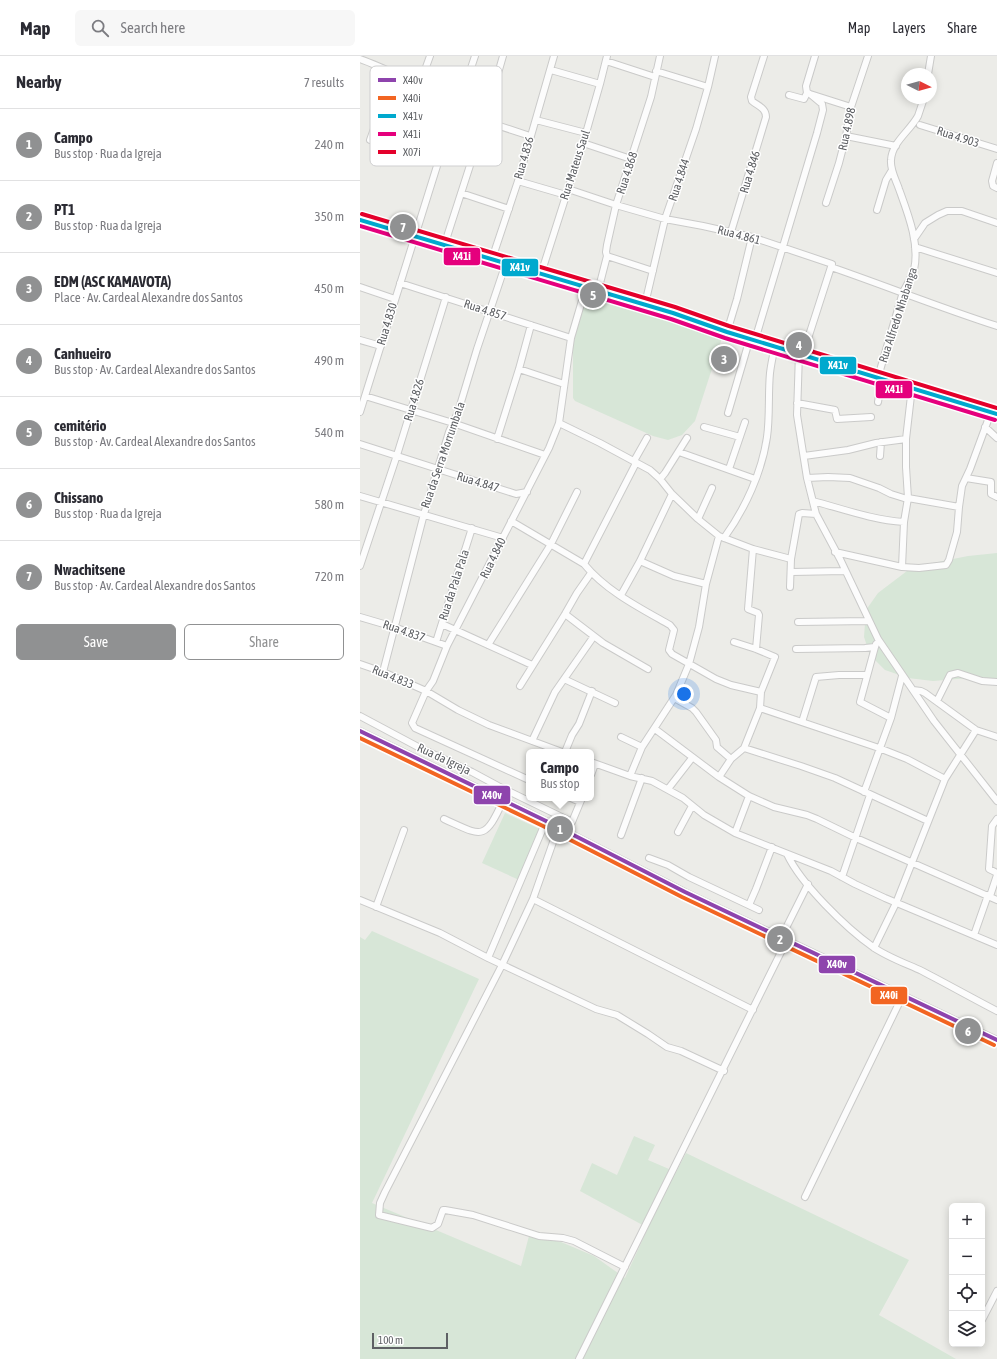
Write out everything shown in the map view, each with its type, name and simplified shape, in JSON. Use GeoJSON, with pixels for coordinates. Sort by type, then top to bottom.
{"type":"FeatureCollection","features":[{"type":"Feature","properties":{"kind":"street"},"geometry":{"type":"LineString","coordinates":[[372,63],[374,56]]}},
{"type":"Feature","properties":{"kind":"street"},"geometry":{"type":"LineString","coordinates":[[426,66],[430,56]]}},
{"type":"Feature","properties":{"kind":"street","name":"Rua 4.830"},"geometry":{"type":"LineString","coordinates":[[472,66],[475,56]]}},
{"type":"Feature","properties":{"kind":"street"},"geometry":{"type":"LineString","coordinates":[[500,66],[503,56]]}},
{"type":"Feature","properties":{"kind":"street","name":"Rua 4.836"},"geometry":{"type":"LineString","coordinates":[[492,259],[518,181],[554,56]]}},
{"type":"Feature","properties":{"kind":"street","name":"Rua 4.868"},"geometry":{"type":"LineString","coordinates":[[598,290],[607,256],[607,245],[616,205],[651,97],[660,56]]}},
{"type":"Feature","properties":{"kind":"street","name":"Rua 4.844"},"geometry":{"type":"LineString","coordinates":[[645,304],[665,219],[696,129],[715,56]]}},
{"type":"Feature","properties":{"kind":"street","name":"Rua 4.846"},"geometry":{"type":"LineString","coordinates":[[731,232],[766,117],[766,112],[764,109],[752,101],[751,97],[764,56]]}},
{"type":"Feature","properties":{"kind":"street"},"geometry":{"type":"LineString","coordinates":[[728,413],[782,247],[823,110],[822,104],[809,94],[806,86],[815,56]]}},
{"type":"Feature","properties":{"kind":"street","name":"Rua 4.898"},"geometry":{"type":"LineString","coordinates":[[826,203],[839,163],[851,107],[868,56]]}},
{"type":"Feature","properties":{"kind":"street"},"geometry":{"type":"LineString","coordinates":[[929,68],[931,56]]}},
{"type":"Feature","properties":{"kind":"street"},"geometry":{"type":"LineString","coordinates":[[606,58],[656,74],[708,87]]}},
{"type":"Feature","properties":{"kind":"street","name":"Rua Mateus Saul"},"geometry":{"type":"LineString","coordinates":[[540,274],[583,143],[606,58]]}},
{"type":"Feature","properties":{"kind":"street"},"geometry":{"type":"LineString","coordinates":[[360,59],[379,66]]}},
{"type":"Feature","properties":{"kind":"street"},"geometry":{"type":"LineString","coordinates":[[551,70],[600,84]]}},
{"type":"Feature","properties":{"kind":"street"},"geometry":{"type":"LineString","coordinates":[[789,94],[804,99],[809,94]]}},
{"type":"Feature","properties":{"kind":"street"},"geometry":{"type":"LineString","coordinates":[[809,94],[851,107]]}},
{"type":"Feature","properties":{"kind":"street","name":"Rua Alfredo Nhabanga"},"geometry":{"type":"LineString","coordinates":[[878,402],[880,378],[903,292],[914,270],[914,238],[900,190],[892,170],[891,160],[896,146],[910,128],[918,115],[922,104]]}},
{"type":"Feature","properties":{"kind":"street"},"geometry":{"type":"LineString","coordinates":[[910,128],[920,125],[918,115]]}},
{"type":"Feature","properties":{"kind":"street"},"geometry":{"type":"LineString","coordinates":[[536,120],[586,133]]}},
{"type":"Feature","properties":{"kind":"street","name":"Rua 4.903"},"geometry":{"type":"LineString","coordinates":[[920,125],[997,149]]}},
{"type":"Feature","properties":{"kind":"street"},"geometry":{"type":"LineString","coordinates":[[502,127],[530,136]]}},
{"type":"Feature","properties":{"kind":"street"},"geometry":{"type":"LineString","coordinates":[[846,136],[896,146]]}},
{"type":"Feature","properties":{"kind":"street"},"geometry":{"type":"LineString","coordinates":[[583,143],[630,159]]}},
{"type":"Feature","properties":{"kind":"street"},"geometry":{"type":"LineString","coordinates":[[997,163],[992,181],[993,186],[997,188]]}},
{"type":"Feature","properties":{"kind":"street","name":"Rua 4.830"},"geometry":{"type":"LineString","coordinates":[[360,412],[364,393],[381,346],[436,166]]}},
{"type":"Feature","properties":{"kind":"street"},"geometry":{"type":"LineString","coordinates":[[444,246],[470,166]]}},
{"type":"Feature","properties":{"kind":"street"},"geometry":{"type":"LineString","coordinates":[[877,210],[886,180],[892,170]]}},
{"type":"Feature","properties":{"kind":"street","name":"Rua 4.861"},"geometry":{"type":"LineString","coordinates":[[518,181],[567,192],[665,219],[752,237],[832,264],[831,267],[903,292],[930,304],[997,326]]}},
{"type":"Feature","properties":{"kind":"street"},"geometry":{"type":"LineString","coordinates":[[461,193],[508,209]]}},
{"type":"Feature","properties":{"kind":"street"},"geometry":{"type":"LineString","coordinates":[[914,238],[925,223],[938,214],[947,212],[962,211],[997,223]]}},
{"type":"Feature","properties":{"kind":"street"},"geometry":{"type":"LineString","coordinates":[[360,220],[586,288],[598,290],[645,304],[727,332],[801,353],[994,413],[985,427],[962,486],[957,532],[949,560],[946,565],[919,568],[902,566],[835,552]]}},
{"type":"Feature","properties":{"kind":"street"},"geometry":{"type":"LineString","coordinates":[[727,332],[737,299],[752,237]]}},
{"type":"Feature","properties":{"kind":"street"},"geometry":{"type":"LineString","coordinates":[[915,247],[997,273]]}},
{"type":"Feature","properties":{"kind":"street"},"geometry":{"type":"LineString","coordinates":[[607,256],[653,271]]}},
{"type":"Feature","properties":{"kind":"street","name":"Rua da Serra Morrumbala"},"geometry":{"type":"LineString","coordinates":[[383,672],[437,469],[449,432],[458,412],[506,263]]}},
{"type":"Feature","properties":{"kind":"street"},"geometry":{"type":"LineString","coordinates":[[831,267],[801,353],[797,403],[799,429],[807,478],[816,514],[878,639],[902,676],[914,690],[934,720],[997,801]]}},
{"type":"Feature","properties":{"kind":"street","name":"Rua 4.857"},"geometry":{"type":"LineString","coordinates":[[400,283],[571,338]]}},
{"type":"Feature","properties":{"kind":"street"},"geometry":{"type":"LineString","coordinates":[[360,287],[395,299]]}},
{"type":"Feature","properties":{"kind":"street","name":"Rua 4.840"},"geometry":{"type":"LineString","coordinates":[[526,779],[414,728],[412,723],[426,691],[433,681],[447,646],[546,455],[559,423],[571,338],[586,288]]}},
{"type":"Feature","properties":{"kind":"street","name":"Rua 4.826"},"geometry":{"type":"LineString","coordinates":[[360,566],[397,455],[446,297]]}},
{"type":"Feature","properties":{"kind":"street"},"geometry":{"type":"LineString","coordinates":[[497,439],[520,369],[531,325]]}},
{"type":"Feature","properties":{"kind":"street"},"geometry":{"type":"LineString","coordinates":[[360,340],[381,346]]}},
{"type":"Feature","properties":{"kind":"street"},"geometry":{"type":"LineString","coordinates":[[630,776],[642,747],[674,698],[689,664],[699,627],[706,584],[722,537],[738,515],[755,479],[765,449],[767,437],[770,373],[775,346]]}},
{"type":"Feature","properties":{"kind":"street"},"geometry":{"type":"LineString","coordinates":[[520,369],[564,384]]}},
{"type":"Feature","properties":{"kind":"street"},"geometry":{"type":"LineString","coordinates":[[902,566],[904,522],[908,498],[906,439],[912,387]]}},
{"type":"Feature","properties":{"kind":"street"},"geometry":{"type":"LineString","coordinates":[[364,393],[410,410],[546,455]]}},
{"type":"Feature","properties":{"kind":"street"},"geometry":{"type":"LineString","coordinates":[[797,403],[835,410],[837,419],[871,417]]}},
{"type":"Feature","properties":{"kind":"street"},"geometry":{"type":"LineString","coordinates":[[729,469],[745,422]]}},
{"type":"Feature","properties":{"kind":"street"},"geometry":{"type":"LineString","coordinates":[[559,423],[650,470],[698,519],[722,537],[753,549],[791,559]]}},
{"type":"Feature","properties":{"kind":"street"},"geometry":{"type":"LineString","coordinates":[[704,427],[740,437]]}},
{"type":"Feature","properties":{"kind":"street"},"geometry":{"type":"LineString","coordinates":[[985,427],[997,438]]}},
{"type":"Feature","properties":{"kind":"street"},"geometry":{"type":"LineString","coordinates":[[584,564],[647,438]]}},
{"type":"Feature","properties":{"kind":"street"},"geometry":{"type":"LineString","coordinates":[[660,479],[687,438]]}},
{"type":"Feature","properties":{"kind":"street"},"geometry":{"type":"LineString","coordinates":[[804,456],[848,450],[881,442],[906,439]]}},
{"type":"Feature","properties":{"kind":"street"},"geometry":{"type":"LineString","coordinates":[[880,456],[881,442]]}},
{"type":"Feature","properties":{"kind":"street","name":"Rua 4.847"},"geometry":{"type":"LineString","coordinates":[[360,444],[516,494],[527,492]]}},
{"type":"Feature","properties":{"kind":"street"},"geometry":{"type":"LineString","coordinates":[[679,452],[755,479]]}},
{"type":"Feature","properties":{"kind":"street"},"geometry":{"type":"LineString","coordinates":[[807,478],[850,478],[879,488],[891,494],[959,507]]}},
{"type":"Feature","properties":{"kind":"street"},"geometry":{"type":"LineString","coordinates":[[966,478],[992,482],[991,494],[997,497]]}},
{"type":"Feature","properties":{"kind":"street"},"geometry":{"type":"LineString","coordinates":[[698,519],[712,488]]}},
{"type":"Feature","properties":{"kind":"street"},"geometry":{"type":"LineString","coordinates":[[488,644],[551,544],[577,492]]}},
{"type":"Feature","properties":{"kind":"street"},"geometry":{"type":"LineString","coordinates":[[516,494],[520,505]]}},
{"type":"Feature","properties":{"kind":"street"},"geometry":{"type":"LineString","coordinates":[[620,595],[640,561],[672,494]]}},
{"type":"Feature","properties":{"kind":"street"},"geometry":{"type":"LineString","coordinates":[[360,496],[503,538]]}},
{"type":"Feature","properties":{"kind":"street"},"geometry":{"type":"LineString","coordinates":[[813,502],[872,518],[904,522]]}},
{"type":"Feature","properties":{"kind":"street"},"geometry":{"type":"LineString","coordinates":[[790,587],[792,572],[791,559],[799,514],[802,512],[816,514]]}},
{"type":"Feature","properties":{"kind":"street"},"geometry":{"type":"LineString","coordinates":[[511,521],[584,564],[591,573],[620,595],[673,628],[674,630],[670,647],[672,654],[716,679],[731,685],[760,692]]}},
{"type":"Feature","properties":{"kind":"street","name":"Rua da Pala Pala"},"geometry":{"type":"LineString","coordinates":[[436,642],[472,528]]}},
{"type":"Feature","properties":{"kind":"street"},"geometry":{"type":"LineString","coordinates":[[753,549],[748,609],[758,613],[759,615],[756,649]]}},
{"type":"Feature","properties":{"kind":"street"},"geometry":{"type":"LineString","coordinates":[[640,561],[674,576],[706,584]]}},
{"type":"Feature","properties":{"kind":"street"},"geometry":{"type":"LineString","coordinates":[[792,572],[844,571]]}},
{"type":"Feature","properties":{"kind":"street"},"geometry":{"type":"LineString","coordinates":[[520,686],[577,593],[591,573]]}},
{"type":"Feature","properties":{"kind":"street"},"geometry":{"type":"LineString","coordinates":[[565,614],[604,643],[648,669]]}},
{"type":"Feature","properties":{"kind":"street","name":"Rua 4.837"},"geometry":{"type":"LineString","coordinates":[[360,617],[394,627],[447,646]]}},
{"type":"Feature","properties":{"kind":"street"},"geometry":{"type":"LineString","coordinates":[[798,622],[869,621]]}},
{"type":"Feature","properties":{"kind":"street"},"geometry":{"type":"LineString","coordinates":[[442,624],[532,665]]}},
{"type":"Feature","properties":{"kind":"street"},"geometry":{"type":"LineString","coordinates":[[532,741],[555,692],[594,636]]}},
{"type":"Feature","properties":{"kind":"street"},"geometry":{"type":"LineString","coordinates":[[878,639],[860,702],[891,718]]}},
{"type":"Feature","properties":{"kind":"street"},"geometry":{"type":"LineString","coordinates":[[719,777],[731,759],[744,748],[760,708],[760,692],[775,656],[734,642]]}},
{"type":"Feature","properties":{"kind":"street"},"geometry":{"type":"LineString","coordinates":[[796,648],[875,647]]}},
{"type":"Feature","properties":{"kind":"street","name":"Rua 4.833"},"geometry":{"type":"LineString","coordinates":[[360,664],[383,672],[426,691],[458,710],[489,725],[554,749]]}},
{"type":"Feature","properties":{"kind":"street"},"geometry":{"type":"LineString","coordinates":[[937,701],[950,675],[955,673],[982,681],[997,682]]}},
{"type":"Feature","properties":{"kind":"street"},"geometry":{"type":"LineString","coordinates":[[802,722],[816,677],[867,675]]}},
{"type":"Feature","properties":{"kind":"street"},"geometry":{"type":"LineString","coordinates":[[842,878],[856,838],[879,748],[891,718],[902,676]]}},
{"type":"Feature","properties":{"kind":"street"},"geometry":{"type":"LineString","coordinates":[[564,679],[615,703]]}},
{"type":"Feature","properties":{"kind":"street"},"geometry":{"type":"LineString","coordinates":[[914,690],[921,691],[937,701],[976,730],[997,737]]}},
{"type":"Feature","properties":{"kind":"street"},"geometry":{"type":"LineString","coordinates":[[566,749],[572,735],[579,724],[592,691]]}},
{"type":"Feature","properties":{"kind":"street"},"geometry":{"type":"LineString","coordinates":[[674,698],[692,708],[696,712],[714,736],[717,747],[731,759]]}},
{"type":"Feature","properties":{"kind":"street"},"geometry":{"type":"LineString","coordinates":[[760,708],[879,748],[907,759],[945,779]]}},
{"type":"Feature","properties":{"kind":"street","name":"Rua da Igreja"},"geometry":{"type":"LineString","coordinates":[[360,716],[420,748],[526,800]]}},
{"type":"Feature","properties":{"kind":"street"},"geometry":{"type":"LineString","coordinates":[[654,730],[719,777],[749,796],[774,806],[807,815],[997,900]]}},
{"type":"Feature","properties":{"kind":"street"},"geometry":{"type":"LineString","coordinates":[[874,948],[896,903],[945,779],[976,730]]}},
{"type":"Feature","properties":{"kind":"street","name":"Rua da Igreja"},"geometry":{"type":"LineString","coordinates":[[360,731],[685,892],[997,1040]]}},
{"type":"Feature","properties":{"kind":"street"},"geometry":{"type":"LineString","coordinates":[[621,737],[642,747]]}},
{"type":"Feature","properties":{"kind":"street"},"geometry":{"type":"LineString","coordinates":[[744,748],[801,766],[851,785],[928,821]]}},
{"type":"Feature","properties":{"kind":"street"},"geometry":{"type":"LineString","coordinates":[[668,789],[692,758]]}},
{"type":"Feature","properties":{"kind":"street"},"geometry":{"type":"LineString","coordinates":[[594,763],[630,776],[652,781],[683,798],[704,815],[735,833],[831,871],[854,884],[896,903],[997,945]]}},
{"type":"Feature","properties":{"kind":"street"},"geometry":{"type":"LineString","coordinates":[[621,835],[642,778]]}},
{"type":"Feature","properties":{"kind":"street"},"geometry":{"type":"LineString","coordinates":[[735,833],[749,796]]}},
{"type":"Feature","properties":{"kind":"street"},"geometry":{"type":"LineString","coordinates":[[444,819],[474,832],[483,832],[492,824],[504,801]]}},
{"type":"Feature","properties":{"kind":"street","name":"Rua da Igreja"},"geometry":{"type":"LineString","coordinates":[[529,801],[572,822],[581,801]]}},
{"type":"Feature","properties":{"kind":"street"},"geometry":{"type":"LineString","coordinates":[[678,832],[692,806]]}},
{"type":"Feature","properties":{"kind":"street"},"geometry":{"type":"LineString","coordinates":[[974,935],[997,874],[989,869],[992,826],[997,819]]}},
{"type":"Feature","properties":{"kind":"street"},"geometry":{"type":"LineString","coordinates":[[488,958],[546,822]]}},
{"type":"Feature","properties":{"kind":"street"},"geometry":{"type":"LineString","coordinates":[[558,828],[532,899],[502,965],[385,1192],[380,1203],[378,1215],[432,1228],[438,1224],[443,1210],[459,1212],[539,1236],[563,1238],[574,1241],[625,1267]]}},
{"type":"Feature","properties":{"kind":"street"},"geometry":{"type":"LineString","coordinates":[[376,907],[404,830]]}},
{"type":"Feature","properties":{"kind":"street"},"geometry":{"type":"LineString","coordinates":[[749,906],[772,847]]}},
{"type":"Feature","properties":{"kind":"street"},"geometry":{"type":"LineString","coordinates":[[787,854],[795,868],[808,884],[850,927],[874,948],[930,975],[997,1011]]}},
{"type":"Feature","properties":{"kind":"street"},"geometry":{"type":"LineString","coordinates":[[650,858],[668,865],[689,877],[759,910]]}},
{"type":"Feature","properties":{"kind":"street"},"geometry":{"type":"LineString","coordinates":[[787,926],[808,884]]}},
{"type":"Feature","properties":{"kind":"street"},"geometry":{"type":"LineString","coordinates":[[532,899],[753,1010]]}},
{"type":"Feature","properties":{"kind":"street"},"geometry":{"type":"LineString","coordinates":[[360,900],[440,934],[596,1009],[617,1015],[667,1046],[724,1071]]}},
{"type":"Feature","properties":{"kind":"street"},"geometry":{"type":"LineString","coordinates":[[579,1359],[724,1071],[787,940]]}},
{"type":"Feature","properties":{"kind":"street"},"geometry":{"type":"LineString","coordinates":[[805,1197],[903,995]]}},
{"type":"Feature","properties":{"kind":"street"},"geometry":{"type":"LineString","coordinates":[[985,1314],[996,1294]]}},
{"type":"Feature","properties":{"kind":"green space"},"geometry":{"type":"Polygon","coordinates":[[[586,295],[722,338],[695,421],[682,435],[668,440],[653,436],[575,401],[573,398],[573,342],[586,295]]]}},
{"type":"Feature","properties":{"kind":"green space"},"geometry":{"type":"Polygon","coordinates":[[[997,553],[997,682],[981,677],[933,681],[908,678],[885,670],[870,655],[864,637],[866,610],[878,593],[907,571],[933,563],[968,556],[997,553]]]}},
{"type":"Feature","properties":{"kind":"green space"},"geometry":{"type":"Polygon","coordinates":[[[505,813],[542,830],[519,880],[482,863],[505,813]]]}},
{"type":"Feature","properties":{"kind":"green space"},"geometry":{"type":"Polygon","coordinates":[[[372,931],[479,979],[372,1203],[521,1266],[529,1236],[561,1242],[594,1256],[625,1278],[648,1228],[580,1191],[592,1163],[617,1175],[634,1136],[655,1145],[648,1160],[676,1172],[686,1153],[909,1260],[879,1315],[956,1359],[360,1359],[360,937],[365,940],[372,931]]]}},
{"type":"Feature","properties":{"kind":"transit line","name":"X07i"},"geometry":{"type":"LineString","coordinates":[[362,214],[675,307],[729,326],[997,408]]}},
{"type":"Feature","properties":{"kind":"transit line","name":"X41v"},"geometry":{"type":"LineString","coordinates":[[360,220],[673,313],[727,332],[997,414]]}},
{"type":"Feature","properties":{"kind":"transit line","name":"X41i"},"geometry":{"type":"LineString","coordinates":[[360,226],[671,319],[725,338],[995,420]]}},
{"type":"Feature","properties":{"kind":"transit line","name":"X40v"},"geometry":{"type":"LineString","coordinates":[[360,731],[546,821],[685,892],[997,1040]]}},
{"type":"Feature","properties":{"kind":"transit line","name":"X40i"},"geometry":{"type":"LineString","coordinates":[[360,738],[543,826],[682,897],[994,1045]]}},
{"type":"Feature","properties":{"kind":"place","name":"Nwachitsene"},"geometry":{"type":"Point","coordinates":[403,227]}},
{"type":"Feature","properties":{"kind":"place","name":"cemitério"},"geometry":{"type":"Point","coordinates":[593,295]}},
{"type":"Feature","properties":{"kind":"place","name":"Canhueiro"},"geometry":{"type":"Point","coordinates":[799,345]}},
{"type":"Feature","properties":{"kind":"place","name":"EDM (ASC KAMAVOTA)"},"geometry":{"type":"Point","coordinates":[724,359]}},
{"type":"Feature","properties":{"kind":"place","name":"Campo"},"geometry":{"type":"Point","coordinates":[560,829]}},
{"type":"Feature","properties":{"kind":"place","name":"PT1"},"geometry":{"type":"Point","coordinates":[780,939]}},
{"type":"Feature","properties":{"kind":"place","name":"Chissano"},"geometry":{"type":"Point","coordinates":[968,1031]}}]}
